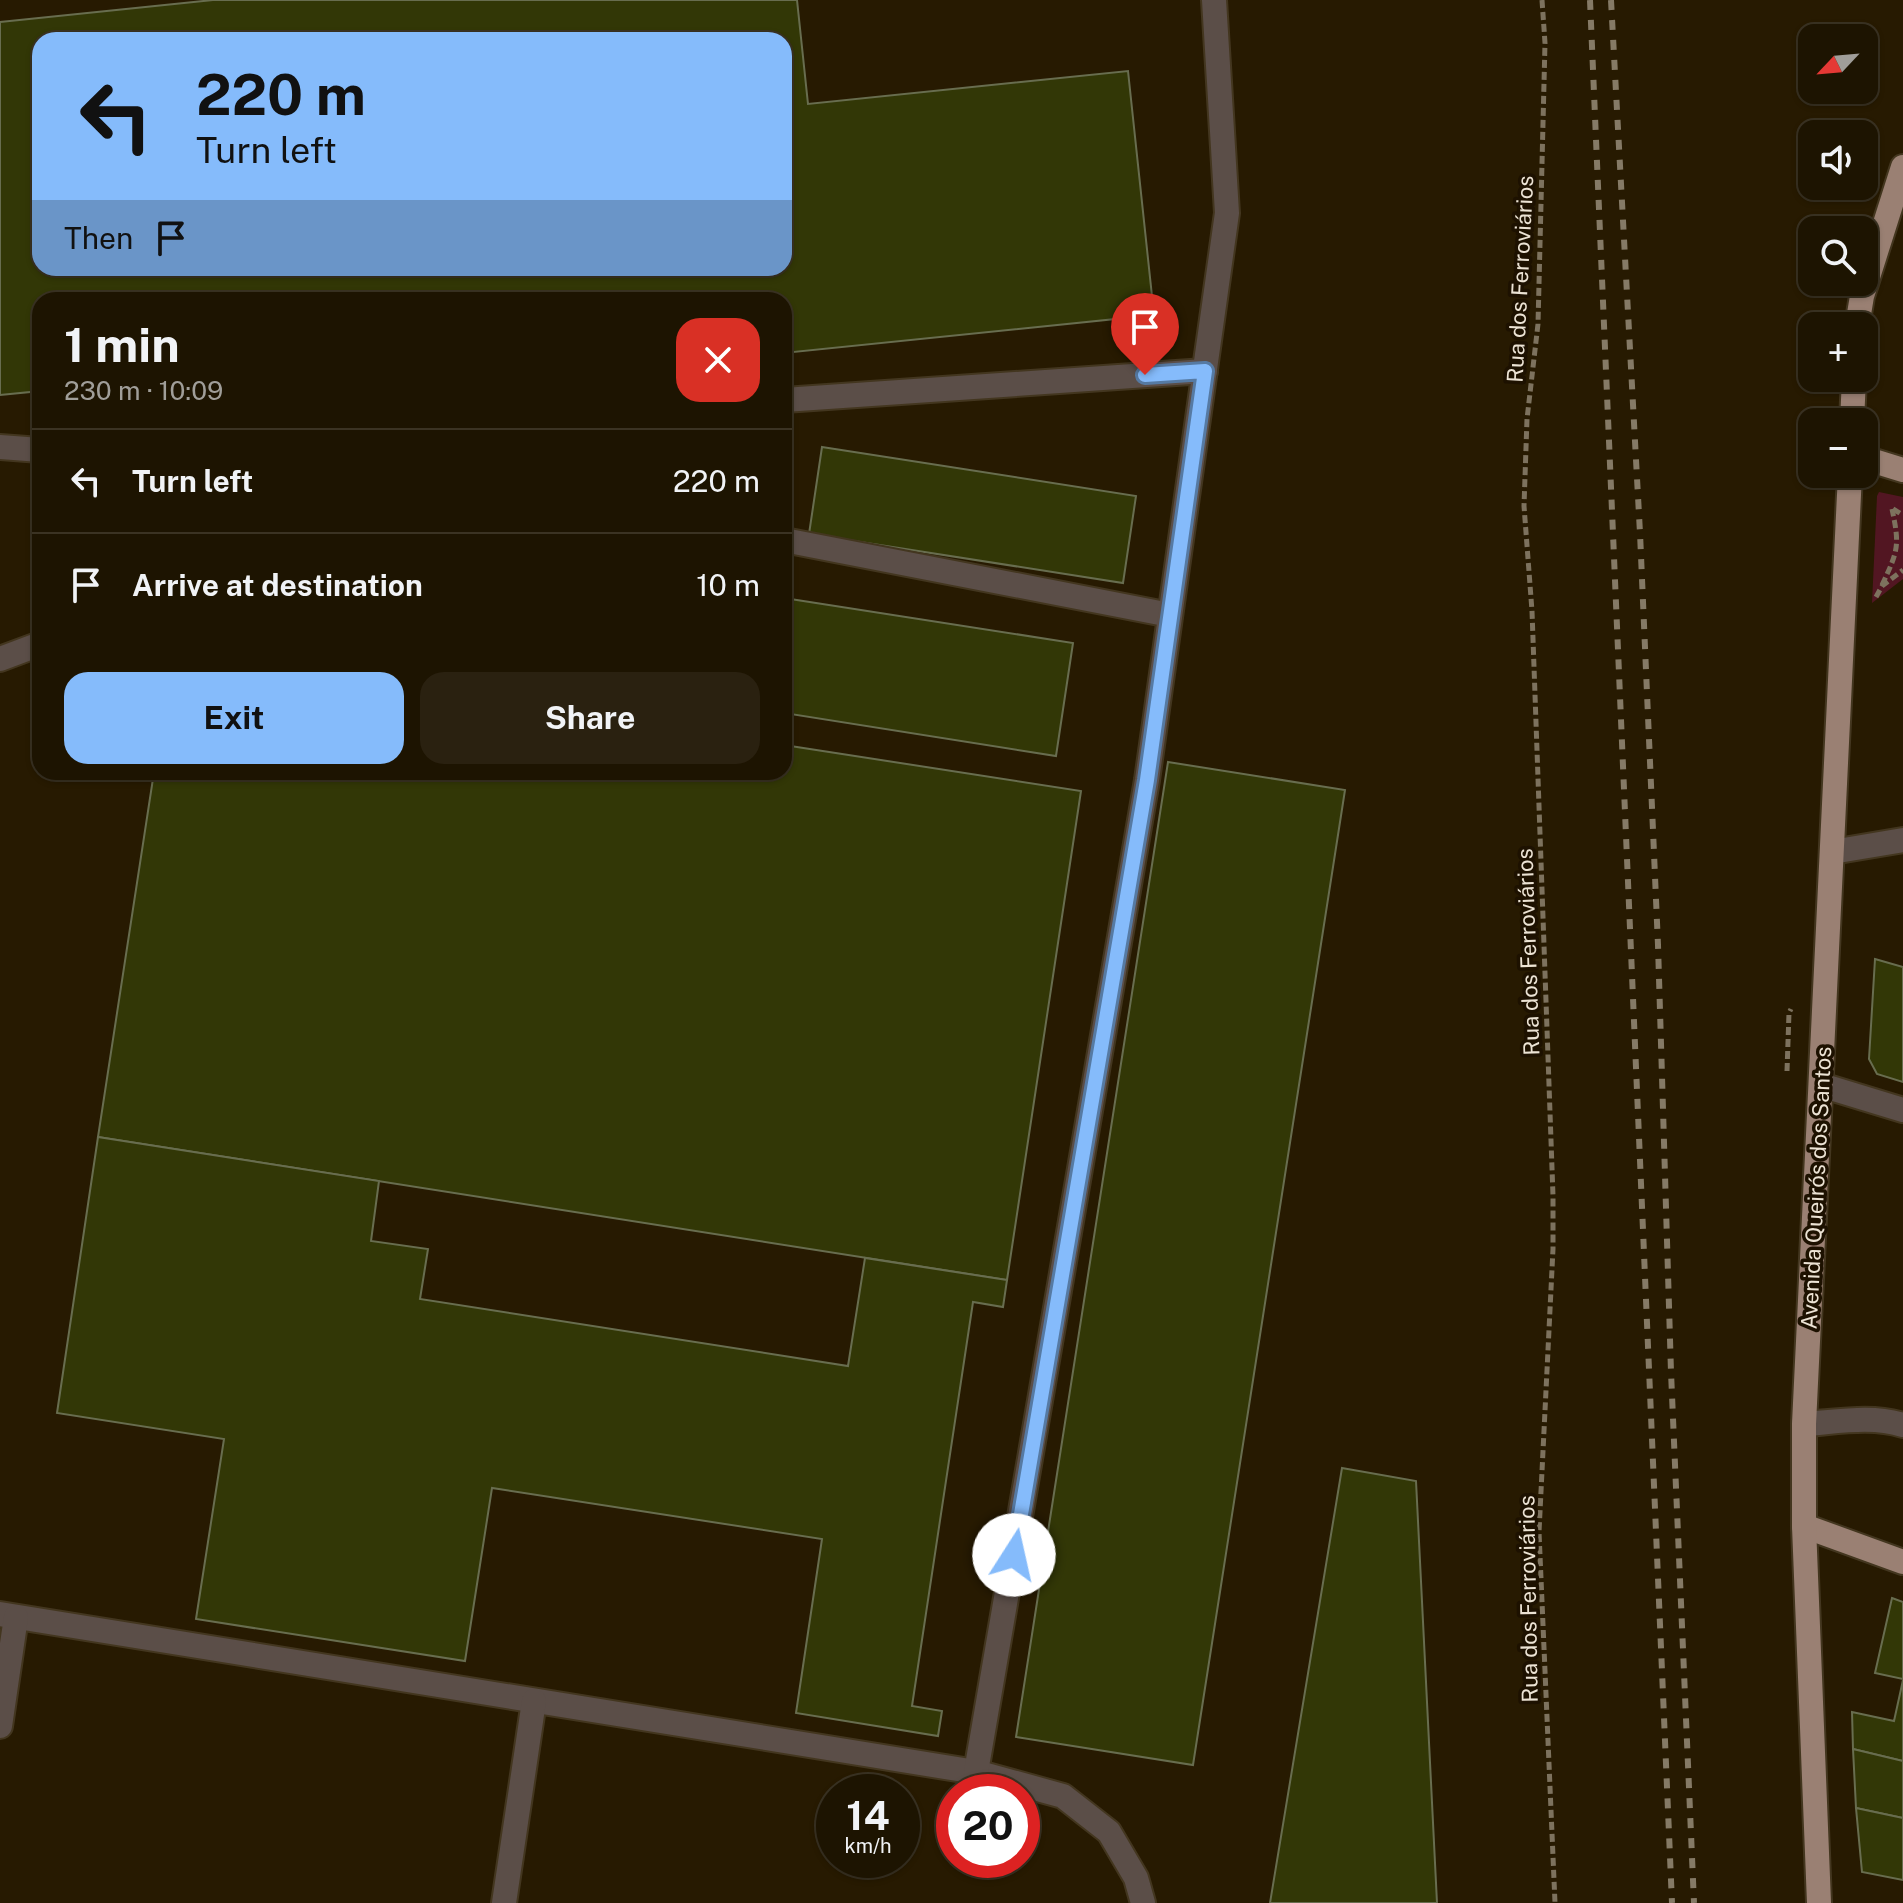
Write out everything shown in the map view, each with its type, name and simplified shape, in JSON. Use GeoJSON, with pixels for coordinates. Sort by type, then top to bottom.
{"type":"FeatureCollection","features":[{"type":"Feature","properties":{"kind":"main road"},"geometry":{"type":"LineString","coordinates":[[1859,312],[1903,167]]}},
{"type":"Feature","properties":{"kind":"main road"},"geometry":{"type":"LineString","coordinates":[[1878,462],[1903,470]]}},
{"type":"Feature","properties":{"kind":"main road","name":"Avenida Queirós dos Santos"},"geometry":{"type":"LineString","coordinates":[[1819,1903],[1804,1526],[1804,1424],[1849,488]]}},
{"type":"Feature","properties":{"kind":"main road"},"geometry":{"type":"LineString","coordinates":[[1804,1526],[1903,1562]]}},
{"type":"Feature","properties":{"kind":"street"},"geometry":{"type":"LineString","coordinates":[[976,1772],[1144,796],[1227,213],[1214,0]]}},
{"type":"Feature","properties":{"kind":"street"},"geometry":{"type":"LineString","coordinates":[[792,399],[1205,371]]}},
{"type":"Feature","properties":{"kind":"street"},"geometry":{"type":"LineString","coordinates":[[0,447],[32,449]]}},
{"type":"Feature","properties":{"kind":"street"},"geometry":{"type":"LineString","coordinates":[[792,542],[1170,615]]}},
{"type":"Feature","properties":{"kind":"street"},"geometry":{"type":"LineString","coordinates":[[0,659],[32,647]]}},
{"type":"Feature","properties":{"kind":"street"},"geometry":{"type":"LineString","coordinates":[[1832,852],[1903,840]]}},
{"type":"Feature","properties":{"kind":"street"},"geometry":{"type":"LineString","coordinates":[[1821,1085],[1903,1110]]}},
{"type":"Feature","properties":{"kind":"street"},"geometry":{"type":"LineString","coordinates":[[1804,1424],[1885,1420],[1903,1425]]}},
{"type":"Feature","properties":{"kind":"street"},"geometry":{"type":"LineString","coordinates":[[0,1726],[8,1616],[976,1772],[1063,1796],[1109,1832],[1136,1878],[1143,1903]]}},
{"type":"Feature","properties":{"kind":"street"},"geometry":{"type":"LineString","coordinates":[[504,1903],[534,1701]]}},
{"type":"Feature","properties":{"kind":"path","name":"Rua dos Ferroviários"},"geometry":{"type":"LineString","coordinates":[[1542,0],[1545,43],[1538,324],[1527,419],[1524,506],[1532,611],[1553,1196],[1539,1532],[1555,1903]]}},
{"type":"Feature","properties":{"kind":"path"},"geometry":{"type":"LineString","coordinates":[[1882,586],[1897,551],[1898,536],[1892,509],[1903,515]]}},
{"type":"Feature","properties":{"kind":"shaded area"},"geometry":{"type":"Polygon","coordinates":[[[1879,492],[1903,497],[1903,579],[1872,603],[1877,496],[1879,492]]]}},
{"type":"Feature","properties":{"kind":"building"},"geometry":{"type":"Polygon","coordinates":[[[213,0],[797,0],[808,104],[1128,71],[1154,315],[792,352],[792,292],[32,292],[32,392],[0,395],[0,22],[213,0]]]}},
{"type":"Feature","properties":{"kind":"building"},"geometry":{"type":"Polygon","coordinates":[[[822,447],[1136,496],[1123,583],[809,534],[822,447]]]}},
{"type":"Feature","properties":{"kind":"building"},"geometry":{"type":"Polygon","coordinates":[[[792,599],[1073,643],[1056,756],[792,714],[792,599]]]}},
{"type":"Feature","properties":{"kind":"building"},"geometry":{"type":"Polygon","coordinates":[[[792,746],[1081,791],[1007,1280],[98,1137],[153,780],[792,780],[792,746]]]}},
{"type":"Feature","properties":{"kind":"building"},"geometry":{"type":"Polygon","coordinates":[[[1168,762],[1345,790],[1193,1765],[1016,1737],[1168,762]]]}},
{"type":"Feature","properties":{"kind":"building"},"geometry":{"type":"Polygon","coordinates":[[[1875,959],[1903,967],[1903,1082],[1877,1074],[1869,1059],[1875,959]]]}},
{"type":"Feature","properties":{"kind":"building"},"geometry":{"type":"Polygon","coordinates":[[[98,1137],[379,1181],[371,1241],[428,1249],[420,1299],[848,1366],[865,1258],[1007,1280],[1003,1307],[973,1302],[912,1706],[942,1711],[938,1736],[796,1713],[822,1539],[492,1488],[465,1661],[196,1619],[224,1439],[57,1413],[98,1137]]]}},
{"type":"Feature","properties":{"kind":"building"},"geometry":{"type":"Polygon","coordinates":[[[1342,1468],[1416,1481],[1437,1903],[1270,1903],[1342,1468]]]}},
{"type":"Feature","properties":{"kind":"building"},"geometry":{"type":"Polygon","coordinates":[[[1892,1598],[1903,1602],[1903,1679],[1875,1673],[1892,1598]]]}},
{"type":"Feature","properties":{"kind":"building"},"geometry":{"type":"Polygon","coordinates":[[[1903,1680],[1903,1761],[1853,1749],[1852,1712],[1894,1721],[1903,1680]]]}},
{"type":"Feature","properties":{"kind":"building"},"geometry":{"type":"Polygon","coordinates":[[[1853,1749],[1903,1761],[1903,1818],[1856,1808],[1853,1749]]]}},
{"type":"Feature","properties":{"kind":"building"},"geometry":{"type":"Polygon","coordinates":[[[1856,1808],[1903,1818],[1903,1880],[1862,1872],[1856,1808]]]}},
{"type":"Feature","properties":{"kind":"railway"},"geometry":{"type":"LineString","coordinates":[[1590,0],[1672,1903]]}},
{"type":"Feature","properties":{"kind":"railway"},"geometry":{"type":"LineString","coordinates":[[1611,0],[1640,533],[1658,945],[1671,1372],[1694,1903]]}},
{"type":"Feature","properties":{"kind":"route"},"geometry":{"type":"LineString","coordinates":[[1014,1555],[1147,780],[1205,371],[1145,375]]}}]}
